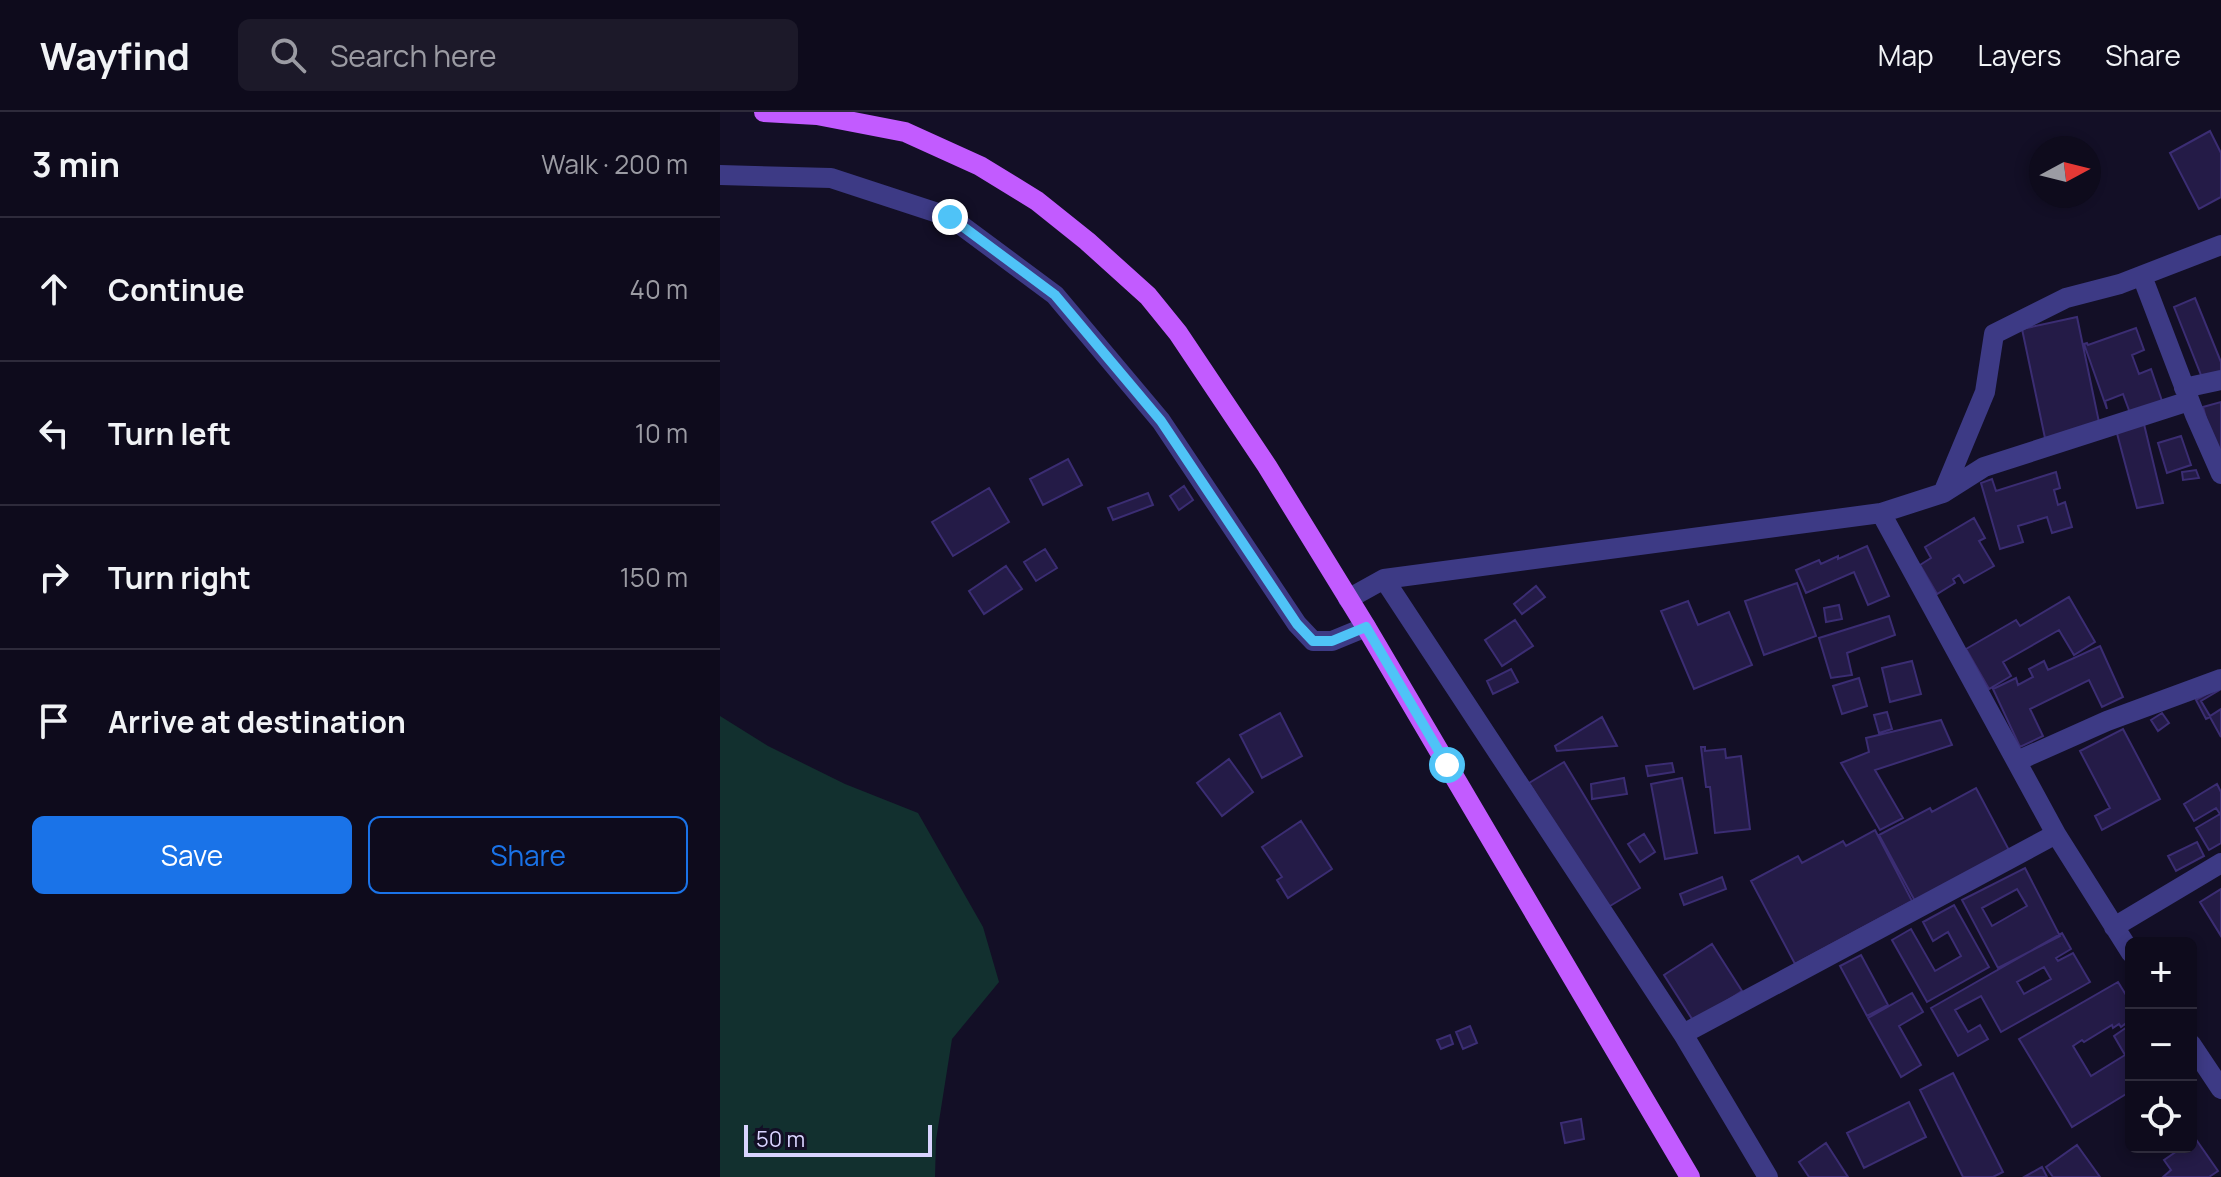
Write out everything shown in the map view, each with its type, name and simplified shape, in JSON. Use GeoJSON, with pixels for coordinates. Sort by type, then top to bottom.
{"type":"FeatureCollection","features":[{"type":"Feature","properties":{"kind":"main road"},"geometry":{"type":"LineString","coordinates":[[764,112],[817,115],[905,132],[980,166],[1037,201],[1148,296],[1178,333],[1267,466],[1366,627],[1690,1177]]}},
{"type":"Feature","properties":{"kind":"street"},"geometry":{"type":"LineString","coordinates":[[720,175],[831,178],[950,217],[1055,295],[1161,421],[1297,624],[1313,641],[1332,641],[1366,627]]}},
{"type":"Feature","properties":{"kind":"street"},"geometry":{"type":"LineString","coordinates":[[1943,493],[1985,392],[1994,334],[2066,298],[2120,284],[2221,245]]}},
{"type":"Feature","properties":{"kind":"street"},"geometry":{"type":"LineString","coordinates":[[2142,276],[2221,474]]}},
{"type":"Feature","properties":{"kind":"street"},"geometry":{"type":"LineString","coordinates":[[1348,599],[1384,579],[1881,513],[1943,493],[1984,467],[2221,380]]}},
{"type":"Feature","properties":{"kind":"street"},"geometry":{"type":"LineString","coordinates":[[1881,513],[2056,834],[2125,944]]}},
{"type":"Feature","properties":{"kind":"street"},"geometry":{"type":"LineString","coordinates":[[1384,579],[1683,1034],[1768,1177]]}},
{"type":"Feature","properties":{"kind":"street"},"geometry":{"type":"LineString","coordinates":[[2017,761],[2107,721],[2221,679]]}},
{"type":"Feature","properties":{"kind":"street"},"geometry":{"type":"LineString","coordinates":[[1683,1034],[2056,834]]}},
{"type":"Feature","properties":{"kind":"street"},"geometry":{"type":"LineString","coordinates":[[2114,927],[2221,863]]}},
{"type":"Feature","properties":{"kind":"street"},"geometry":{"type":"LineString","coordinates":[[2197,1053],[2221,1089]]}},
{"type":"Feature","properties":{"kind":"green space"},"geometry":{"type":"Polygon","coordinates":[[[720,716],[768,746],[845,784],[918,813],[983,927],[999,982],[952,1039],[936,1140],[935,1177],[720,1177],[720,716]]]}},
{"type":"Feature","properties":{"kind":"building"},"geometry":{"type":"Polygon","coordinates":[[[2210,131],[2221,153],[2221,197],[2199,209],[2170,153],[2210,131]]]}},
{"type":"Feature","properties":{"kind":"building"},"geometry":{"type":"Polygon","coordinates":[[[2195,298],[2221,362],[2221,374],[2203,380],[2174,307],[2195,298]]]}},
{"type":"Feature","properties":{"kind":"building"},"geometry":{"type":"Polygon","coordinates":[[[2077,317],[2100,427],[2045,438],[2022,329],[2077,317]]]}},
{"type":"Feature","properties":{"kind":"building"},"geometry":{"type":"Polygon","coordinates":[[[2136,328],[2144,350],[2132,355],[2139,374],[2151,369],[2162,401],[2130,413],[2123,394],[2105,401],[2107,409],[2084,344],[2136,328]]]}},
{"type":"Feature","properties":{"kind":"building"},"geometry":{"type":"Polygon","coordinates":[[[2221,402],[2221,448],[2214,450],[2203,407],[2221,402]]]}},
{"type":"Feature","properties":{"kind":"building"},"geometry":{"type":"Polygon","coordinates":[[[2143,420],[2163,503],[2137,508],[2115,426],[2143,420]]]}},
{"type":"Feature","properties":{"kind":"building"},"geometry":{"type":"Polygon","coordinates":[[[2181,436],[2191,465],[2167,473],[2158,443],[2181,436]]]}},
{"type":"Feature","properties":{"kind":"building"},"geometry":{"type":"Polygon","coordinates":[[[1068,459],[1082,485],[1043,505],[1030,479],[1068,459]]]}},
{"type":"Feature","properties":{"kind":"building"},"geometry":{"type":"Polygon","coordinates":[[[2196,470],[2199,478],[2183,480],[2182,472],[2196,470]]]}},
{"type":"Feature","properties":{"kind":"building"},"geometry":{"type":"Polygon","coordinates":[[[2056,472],[2060,488],[2054,490],[2058,505],[2065,502],[2072,527],[2052,533],[2047,517],[2018,526],[2023,542],[2000,549],[1981,483],[1992,479],[1996,491],[2056,472]]]}},
{"type":"Feature","properties":{"kind":"building"},"geometry":{"type":"Polygon","coordinates":[[[1184,486],[1193,500],[1179,510],[1170,496],[1184,486]]]}},
{"type":"Feature","properties":{"kind":"building"},"geometry":{"type":"Polygon","coordinates":[[[989,488],[1009,522],[953,556],[932,522],[989,488]]]}},
{"type":"Feature","properties":{"kind":"building"},"geometry":{"type":"Polygon","coordinates":[[[1148,493],[1153,505],[1113,520],[1108,508],[1148,493]]]}},
{"type":"Feature","properties":{"kind":"building"},"geometry":{"type":"Polygon","coordinates":[[[1974,518],[1985,538],[1979,541],[1994,566],[1964,583],[1959,575],[1953,579],[1955,583],[1937,594],[1920,565],[1931,558],[1925,547],[1974,518]]]}},
{"type":"Feature","properties":{"kind":"building"},"geometry":{"type":"Polygon","coordinates":[[[1867,546],[1889,596],[1868,605],[1854,572],[1806,593],[1796,570],[1819,560],[1821,564],[1838,556],[1838,559],[1867,546]]]}},
{"type":"Feature","properties":{"kind":"building"},"geometry":{"type":"Polygon","coordinates":[[[1045,549],[1057,568],[1036,581],[1024,562],[1045,549]]]}},
{"type":"Feature","properties":{"kind":"building"},"geometry":{"type":"Polygon","coordinates":[[[1006,566],[1022,589],[984,614],[969,591],[1006,566]]]}},
{"type":"Feature","properties":{"kind":"building"},"geometry":{"type":"Polygon","coordinates":[[[1797,583],[1816,636],[1764,655],[1745,601],[1797,583]]]}},
{"type":"Feature","properties":{"kind":"building"},"geometry":{"type":"Polygon","coordinates":[[[1536,586],[1545,597],[1522,614],[1514,604],[1536,586]]]}},
{"type":"Feature","properties":{"kind":"building"},"geometry":{"type":"Polygon","coordinates":[[[2069,597],[2095,642],[2074,655],[2059,630],[2003,662],[2011,676],[1989,689],[1966,649],[2016,620],[2020,626],[2069,597]]]}},
{"type":"Feature","properties":{"kind":"building"},"geometry":{"type":"Polygon","coordinates":[[[1688,601],[1698,625],[1729,612],[1752,665],[1694,689],[1661,611],[1688,601]]]}},
{"type":"Feature","properties":{"kind":"building"},"geometry":{"type":"Polygon","coordinates":[[[1839,605],[1842,619],[1826,622],[1824,608],[1839,605]]]}},
{"type":"Feature","properties":{"kind":"building"},"geometry":{"type":"Polygon","coordinates":[[[1889,616],[1895,635],[1847,653],[1852,675],[1831,678],[1819,638],[1889,616]]]}},
{"type":"Feature","properties":{"kind":"building"},"geometry":{"type":"Polygon","coordinates":[[[1515,620],[1533,646],[1502,666],[1485,640],[1515,620]]]}},
{"type":"Feature","properties":{"kind":"building"},"geometry":{"type":"Polygon","coordinates":[[[2100,646],[2123,697],[2102,707],[2089,680],[2030,709],[2043,736],[2020,747],[1993,689],[2016,678],[2018,685],[2033,677],[2029,669],[2044,661],[2048,670],[2100,646]]]}},
{"type":"Feature","properties":{"kind":"building"},"geometry":{"type":"Polygon","coordinates":[[[1912,661],[1921,694],[1890,702],[1882,668],[1912,661]]]}},
{"type":"Feature","properties":{"kind":"building"},"geometry":{"type":"Polygon","coordinates":[[[1511,669],[1518,682],[1493,694],[1487,681],[1511,669]]]}},
{"type":"Feature","properties":{"kind":"building"},"geometry":{"type":"Polygon","coordinates":[[[1859,678],[1867,706],[1842,714],[1833,686],[1859,678]]]}},
{"type":"Feature","properties":{"kind":"building"},"geometry":{"type":"Polygon","coordinates":[[[2221,686],[2201,701],[2210,716],[2221,709],[2221,737],[2196,700],[2221,686]]]}},
{"type":"Feature","properties":{"kind":"building"},"geometry":{"type":"Polygon","coordinates":[[[1887,712],[1892,729],[1879,733],[1874,715],[1887,712]]]}},
{"type":"Feature","properties":{"kind":"building"},"geometry":{"type":"Polygon","coordinates":[[[1280,713],[1302,756],[1262,778],[1240,735],[1280,713]]]}},
{"type":"Feature","properties":{"kind":"building"},"geometry":{"type":"Polygon","coordinates":[[[2162,713],[2169,723],[2158,731],[2151,720],[2162,713]]]}},
{"type":"Feature","properties":{"kind":"building"},"geometry":{"type":"Polygon","coordinates":[[[1602,717],[1617,746],[1557,751],[1555,746],[1602,717]]]}},
{"type":"Feature","properties":{"kind":"building"},"geometry":{"type":"Polygon","coordinates":[[[1941,720],[1952,745],[1875,770],[1903,818],[1880,830],[1841,763],[1869,752],[1866,738],[1941,720]]]}},
{"type":"Feature","properties":{"kind":"building"},"geometry":{"type":"Polygon","coordinates":[[[2123,729],[2160,799],[2102,830],[2095,816],[2110,808],[2080,751],[2123,729]]]}},
{"type":"Feature","properties":{"kind":"building"},"geometry":{"type":"Polygon","coordinates":[[[1701,747],[1705,747],[1705,751],[1725,749],[1726,758],[1741,756],[1750,829],[1715,833],[1710,787],[1706,787],[1701,747]]]}},
{"type":"Feature","properties":{"kind":"building"},"geometry":{"type":"Polygon","coordinates":[[[1229,759],[1253,792],[1222,816],[1197,783],[1229,759]]]}},
{"type":"Feature","properties":{"kind":"building"},"geometry":{"type":"Polygon","coordinates":[[[1564,762],[1640,888],[1605,909],[1529,783],[1564,762]]]}},
{"type":"Feature","properties":{"kind":"building"},"geometry":{"type":"Polygon","coordinates":[[[1672,763],[1674,772],[1648,776],[1646,766],[1672,763]]]}},
{"type":"Feature","properties":{"kind":"building"},"geometry":{"type":"Polygon","coordinates":[[[1624,778],[1627,794],[1592,799],[1591,784],[1624,778]]]}},
{"type":"Feature","properties":{"kind":"building"},"geometry":{"type":"Polygon","coordinates":[[[1682,778],[1697,853],[1665,859],[1651,784],[1682,778]]]}},
{"type":"Feature","properties":{"kind":"building"},"geometry":{"type":"Polygon","coordinates":[[[2217,784],[2221,792],[2221,843],[2209,850],[2196,828],[2220,814],[2216,808],[2194,821],[2184,804],[2217,784]]]}},
{"type":"Feature","properties":{"kind":"building"},"geometry":{"type":"Polygon","coordinates":[[[1976,788],[2010,852],[1916,903],[1879,835],[1930,808],[1932,812],[1976,788]]]}},
{"type":"Feature","properties":{"kind":"building"},"geometry":{"type":"Polygon","coordinates":[[[1301,821],[1332,869],[1288,898],[1277,880],[1282,877],[1262,847],[1301,821]]]}},
{"type":"Feature","properties":{"kind":"building"},"geometry":{"type":"Polygon","coordinates":[[[1875,830],[1912,901],[1795,964],[1751,881],[1798,856],[1802,863],[1843,841],[1846,846],[1875,830]]]}},
{"type":"Feature","properties":{"kind":"building"},"geometry":{"type":"Polygon","coordinates":[[[1644,834],[1655,852],[1640,862],[1628,844],[1644,834]]]}},
{"type":"Feature","properties":{"kind":"building"},"geometry":{"type":"Polygon","coordinates":[[[2197,842],[2204,856],[2176,871],[2168,856],[2197,842]]]}},
{"type":"Feature","properties":{"kind":"building"},"geometry":{"type":"Polygon","coordinates":[[[2025,868],[2060,936],[1998,968],[1962,900],[2025,868]],[[2017,889],[1982,908],[1992,926],[2027,906],[2017,889]]]}},
{"type":"Feature","properties":{"kind":"building"},"geometry":{"type":"Polygon","coordinates":[[[1722,877],[1726,889],[1684,905],[1680,894],[1722,877]]]}},
{"type":"Feature","properties":{"kind":"building"},"geometry":{"type":"Polygon","coordinates":[[[2221,889],[2221,936],[2200,902],[2221,889]]]}},
{"type":"Feature","properties":{"kind":"building"},"geometry":{"type":"Polygon","coordinates":[[[1954,905],[1989,967],[1927,1002],[1892,940],[1911,929],[1935,971],[1961,956],[1948,932],[1933,941],[1923,922],[1954,905]]]}},
{"type":"Feature","properties":{"kind":"building"},"geometry":{"type":"Polygon","coordinates":[[[2062,933],[2071,949],[2056,958],[2058,961],[2073,953],[2090,982],[2001,1032],[1981,996],[1955,1010],[1968,1032],[1980,1025],[1988,1039],[1958,1056],[1931,1008],[2062,933]],[[2044,967],[2017,982],[2024,994],[2051,979],[2044,967]]]}},
{"type":"Feature","properties":{"kind":"building"},"geometry":{"type":"Polygon","coordinates":[[[1712,944],[1742,991],[1694,1022],[1664,975],[1712,944]]]}},
{"type":"Feature","properties":{"kind":"building"},"geometry":{"type":"Polygon","coordinates":[[[1861,955],[1888,1005],[1867,1016],[1840,966],[1861,955]]]}},
{"type":"Feature","properties":{"kind":"building"},"geometry":{"type":"Polygon","coordinates":[[[2118,982],[2125,993],[2125,1024],[2113,1028],[2112,1025],[2073,1046],[2091,1076],[2125,1055],[2125,1095],[2072,1127],[2019,1039],[2118,982]]]}},
{"type":"Feature","properties":{"kind":"building"},"geometry":{"type":"Polygon","coordinates":[[[1912,993],[1923,1012],[1899,1026],[1921,1065],[1901,1077],[1868,1018],[1912,993]]]}},
{"type":"Feature","properties":{"kind":"building"},"geometry":{"type":"Polygon","coordinates":[[[1470,1026],[1477,1043],[1463,1049],[1456,1032],[1470,1026]]]}},
{"type":"Feature","properties":{"kind":"building"},"geometry":{"type":"Polygon","coordinates":[[[2125,1028],[2125,1055],[2114,1036],[2125,1028]]]}},
{"type":"Feature","properties":{"kind":"building"},"geometry":{"type":"Polygon","coordinates":[[[1450,1035],[1453,1044],[1441,1049],[1437,1040],[1450,1035]]]}},
{"type":"Feature","properties":{"kind":"building"},"geometry":{"type":"Polygon","coordinates":[[[1953,1073],[2003,1172],[1993,1177],[1963,1177],[1920,1090],[1953,1073]]]}},
{"type":"Feature","properties":{"kind":"building"},"geometry":{"type":"Polygon","coordinates":[[[1909,1102],[1926,1137],[1864,1168],[1847,1133],[1909,1102]]]}},
{"type":"Feature","properties":{"kind":"building"},"geometry":{"type":"Polygon","coordinates":[[[1581,1119],[1584,1139],[1565,1143],[1561,1123],[1581,1119]]]}},
{"type":"Feature","properties":{"kind":"building"},"geometry":{"type":"Polygon","coordinates":[[[2197,1141],[2218,1171],[2209,1177],[2163,1177],[2171,1170],[2164,1160],[2174,1153],[2197,1153],[2197,1141]]]}},
{"type":"Feature","properties":{"kind":"building"},"geometry":{"type":"Polygon","coordinates":[[[1826,1143],[1848,1177],[1809,1177],[1799,1162],[1826,1143]]]}},
{"type":"Feature","properties":{"kind":"building"},"geometry":{"type":"Polygon","coordinates":[[[2077,1145],[2100,1177],[2053,1177],[2046,1167],[2077,1145]]]}},
{"type":"Feature","properties":{"kind":"building"},"geometry":{"type":"Polygon","coordinates":[[[2042,1167],[2047,1177],[2024,1177],[2042,1167]]]}},
{"type":"Feature","properties":{"kind":"route"},"geometry":{"type":"LineString","coordinates":[[950,217],[1055,295],[1161,421],[1297,624],[1313,641],[1332,641],[1366,627],[1447,765]]}}]}
